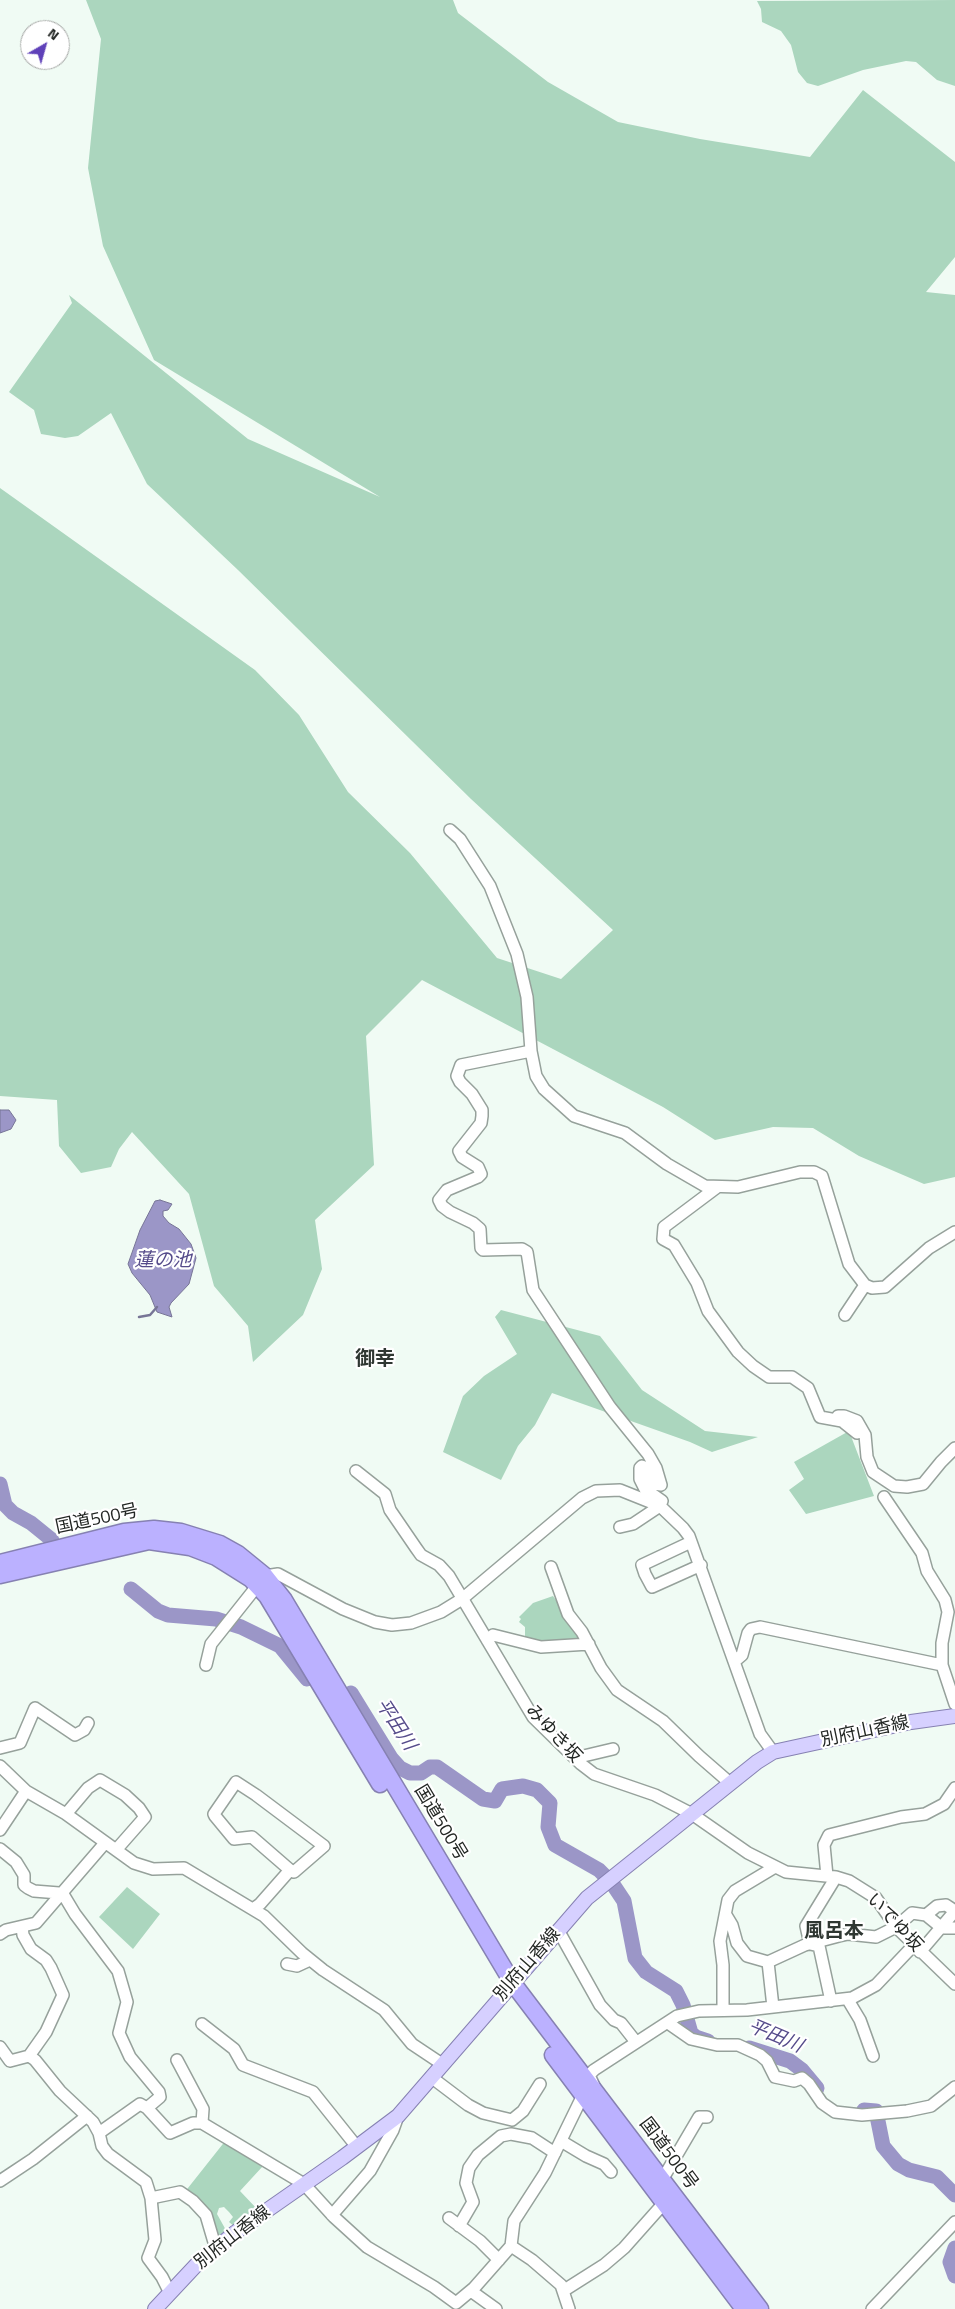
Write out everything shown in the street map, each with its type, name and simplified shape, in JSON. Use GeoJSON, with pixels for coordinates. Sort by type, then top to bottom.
{"type":"FeatureCollection","features":[{"type":"Feature","properties":{"kind":"highway","name":"国道500号"},"geometry":{"type":"LineString","coordinates":[[0,1563],[140,1529],[181,1532],[220,1544],[243,1557],[267,1578],[275,1610],[509,1987],[587,2091],[664,2203],[744,2309]]}},
{"type":"Feature","properties":{"kind":"highway","name":"国道500号"},"geometry":{"type":"LineString","coordinates":[[0,1575],[131,1544],[163,1542],[190,1547],[216,1557],[233,1567],[267,1578]]}},
{"type":"Feature","properties":{"kind":"highway","name":"国道500号"},"geometry":{"type":"LineString","coordinates":[[587,2091],[662,2180],[760,2309]]}},
{"type":"Feature","properties":{"kind":"main road","name":"別府山香線"},"geometry":{"type":"LineString","coordinates":[[154,2309],[236,2232],[398,2116],[587,1898],[730,1783],[772,1752],[911,1722],[955,1716]]}},
{"type":"Feature","properties":{"kind":"street"},"geometry":{"type":"LineString","coordinates":[[450,830],[460,839],[490,886],[517,954],[530,1019],[531,1051],[539,1083],[574,1116],[625,1133],[688,1177],[706,1186],[716,1188],[738,1187],[800,1172],[814,1172],[822,1176],[849,1264],[866,1285],[872,1288],[885,1287],[929,1248],[955,1232]]}},
{"type":"Feature","properties":{"kind":"street"},"geometry":{"type":"LineString","coordinates":[[531,1051],[461,1065],[457,1076],[460,1082],[472,1094],[482,1110],[482,1116],[481,1123],[460,1151],[462,1157],[478,1167],[481,1174],[447,1190],[439,1200],[442,1206],[450,1212],[473,1223],[480,1229],[481,1248],[483,1250],[522,1249],[527,1252],[533,1290],[610,1407],[648,1454],[656,1468],[661,1485],[654,1484],[650,1479],[647,1468],[642,1466],[640,1468],[640,1480],[645,1489],[668,1504],[683,1518],[683,1528]]}},
{"type":"Feature","properties":{"kind":"street"},"geometry":{"type":"LineString","coordinates":[[716,1188],[664,1227],[663,1239],[674,1245],[697,1283],[708,1310],[738,1352],[753,1366],[769,1376],[792,1377],[808,1388],[820,1417],[842,1421],[856,1433]]}},
{"type":"Feature","properties":{"kind":"street"},"geometry":{"type":"LineString","coordinates":[[846,1315],[866,1285]]}},
{"type":"Feature","properties":{"kind":"street"},"geometry":{"type":"LineString","coordinates":[[831,1419],[844,1416],[857,1421],[865,1435],[867,1458],[873,1472],[894,1486],[907,1487],[923,1484],[955,1448]]}},
{"type":"Feature","properties":{"kind":"street","name":"みゆき坂"},"geometry":{"type":"LineString","coordinates":[[356,1471],[385,1494],[390,1510],[421,1555],[439,1564],[487,1640],[527,1709],[575,1758],[594,1774],[655,1795],[692,1814]]}},
{"type":"Feature","properties":{"kind":"street"},"geometry":{"type":"LineString","coordinates":[[206,1665],[211,1644],[267,1578],[359,1616],[392,1625],[427,1619],[462,1599],[582,1498],[596,1491],[620,1490],[660,1506],[683,1528],[701,1566],[760,1734],[772,1752]]}},
{"type":"Feature","properties":{"kind":"street"},"geometry":{"type":"LineString","coordinates":[[884,1497],[922,1553],[928,1571],[945,1600],[948,1612],[942,1643],[942,1664],[955,1704]]}},
{"type":"Feature","properties":{"kind":"street"},"geometry":{"type":"LineString","coordinates":[[620,1527],[633,1524],[660,1506]]}},
{"type":"Feature","properties":{"kind":"street"},"geometry":{"type":"LineString","coordinates":[[691,1542],[642,1564],[645,1574],[652,1587],[701,1566]]}},
{"type":"Feature","properties":{"kind":"street"},"geometry":{"type":"LineString","coordinates":[[551,1566],[568,1614],[588,1644],[600,1668],[617,1690],[664,1721],[699,1756],[730,1783]]}},
{"type":"Feature","properties":{"kind":"street"},"geometry":{"type":"LineString","coordinates":[[734,1661],[742,1655],[748,1633],[751,1629],[760,1627],[942,1664]]}},
{"type":"Feature","properties":{"kind":"street"},"geometry":{"type":"LineString","coordinates":[[487,1640],[493,1635],[541,1647],[588,1644]]}},
{"type":"Feature","properties":{"kind":"street"},"geometry":{"type":"LineString","coordinates":[[0,1748],[20,1743],[35,1708],[75,1735],[84,1730],[88,1723]]}},
{"type":"Feature","properties":{"kind":"street"},"geometry":{"type":"LineString","coordinates":[[575,1758],[613,1749]]}},
{"type":"Feature","properties":{"kind":"street"},"geometry":{"type":"LineString","coordinates":[[0,1766],[26,1791],[66,1814],[134,1863],[153,1869],[184,1868],[264,1916],[310,1960],[384,2010],[412,2044],[442,2064]]}},
{"type":"Feature","properties":{"kind":"street"},"geometry":{"type":"LineString","coordinates":[[66,1814],[88,1788],[100,1780],[125,1795],[146,1817],[116,1850]]}},
{"type":"Feature","properties":{"kind":"street"},"geometry":{"type":"LineString","coordinates":[[236,1782],[324,1846],[294,1872],[290,1870],[252,1837],[234,1839],[215,1816],[214,1814],[236,1782]]}},
{"type":"Feature","properties":{"kind":"street"},"geometry":{"type":"LineString","coordinates":[[810,1944],[806,1926],[831,1877],[824,1845],[830,1835],[901,1817],[926,1814],[944,1804],[955,1788]]}},
{"type":"Feature","properties":{"kind":"street"},"geometry":{"type":"LineString","coordinates":[[0,1830],[26,1791]]}},
{"type":"Feature","properties":{"kind":"street","name":"いでゆ坂"},"geometry":{"type":"LineString","coordinates":[[692,1814],[748,1853],[786,1872],[850,1881],[876,1898],[896,1927],[955,1984]]}},
{"type":"Feature","properties":{"kind":"street"},"geometry":{"type":"LineString","coordinates":[[0,1934],[6,1930],[36,1923],[63,1894],[105,1843]]}},
{"type":"Feature","properties":{"kind":"street"},"geometry":{"type":"LineString","coordinates":[[0,1849],[16,1862],[24,1875],[24,1884],[28,1888],[34,1891],[63,1894]]}},
{"type":"Feature","properties":{"kind":"street"},"geometry":{"type":"LineString","coordinates":[[724,2010],[723,1964],[720,1941],[728,1900],[736,1891],[775,1867]]}},
{"type":"Feature","properties":{"kind":"street"},"geometry":{"type":"LineString","coordinates":[[252,1909],[260,1904],[290,1870]]}},
{"type":"Feature","properties":{"kind":"street"},"geometry":{"type":"LineString","coordinates":[[63,1894],[75,1914],[118,1971],[127,2002],[119,2033],[130,2057],[160,2092],[160,2097],[146,2108]]}},
{"type":"Feature","properties":{"kind":"street"},"geometry":{"type":"LineString","coordinates":[[99,2133],[140,2104],[170,2133],[193,2122],[202,2123],[304,2184],[332,2216],[367,2247],[434,2287],[456,2303],[471,2291],[511,2246],[514,2221],[537,2187],[587,2091],[594,2086],[589,2075],[677,2016],[691,2012],[848,2000],[876,1985],[942,1928],[955,1911],[946,1905],[936,1906],[926,1915]]}},
{"type":"Feature","properties":{"kind":"street"},"geometry":{"type":"LineString","coordinates":[[726,1915],[732,1925],[737,1943],[747,1956],[768,1962],[787,1952],[848,1934],[876,1937],[896,1927],[912,1913],[926,1915],[942,1928],[955,1928]]}},
{"type":"Feature","properties":{"kind":"street"},"geometry":{"type":"LineString","coordinates":[[0,2048],[5,2063],[29,2056],[46,2032],[63,1995],[51,1968],[46,1960],[31,1948],[23,1935],[22,1927]]}},
{"type":"Feature","properties":{"kind":"street"},"geometry":{"type":"LineString","coordinates":[[558,1930],[600,2005],[614,2020],[621,2023],[636,2042]]}},
{"type":"Feature","properties":{"kind":"street"},"geometry":{"type":"LineString","coordinates":[[810,1944],[819,1946],[831,2001]]}},
{"type":"Feature","properties":{"kind":"street"},"geometry":{"type":"LineString","coordinates":[[287,1964],[297,1966],[310,1960]]}},
{"type":"Feature","properties":{"kind":"street"},"geometry":{"type":"LineString","coordinates":[[768,1962],[773,2007]]}},
{"type":"Feature","properties":{"kind":"street"},"geometry":{"type":"LineString","coordinates":[[848,2000],[860,2020],[873,2056]]}},
{"type":"Feature","properties":{"kind":"street"},"geometry":{"type":"LineString","coordinates":[[668,2022],[691,2039],[717,2045],[738,2045],[760,2055],[767,2061],[775,2077],[794,2081],[802,2078],[809,2084],[822,2103],[835,2112],[876,2114],[907,2111],[931,2106],[955,2087]]}},
{"type":"Feature","properties":{"kind":"street"},"geometry":{"type":"LineString","coordinates":[[202,2024],[234,2050],[242,2065],[313,2092],[357,2147]]}},
{"type":"Feature","properties":{"kind":"street"},"geometry":{"type":"LineString","coordinates":[[29,2056],[43,2069],[60,2091],[87,2116],[99,2133],[102,2146],[108,2154],[146,2182],[155,2240],[148,2258],[162,2277],[170,2293]]}},
{"type":"Feature","properties":{"kind":"street"},"geometry":{"type":"LineString","coordinates":[[177,2060],[203,2109],[202,2123]]}},
{"type":"Feature","properties":{"kind":"street"},"geometry":{"type":"LineString","coordinates":[[431,2077],[468,2105],[483,2113],[512,2120],[523,2111],[540,2084]]}},
{"type":"Feature","properties":{"kind":"street"},"geometry":{"type":"LineString","coordinates":[[0,2181],[32,2159],[87,2116]]}},
{"type":"Feature","properties":{"kind":"street"},"geometry":{"type":"LineString","coordinates":[[332,2216],[370,2171],[398,2116]]}},
{"type":"Feature","properties":{"kind":"street"},"geometry":{"type":"LineString","coordinates":[[662,2180],[699,2117],[707,2117]]}},
{"type":"Feature","properties":{"kind":"street"},"geometry":{"type":"LineString","coordinates":[[459,2226],[473,2202],[466,2183],[469,2168],[478,2155],[501,2136],[511,2134],[532,2138],[555,2153]]}},
{"type":"Feature","properties":{"kind":"street"},"geometry":{"type":"LineString","coordinates":[[561,2141],[604,2164],[612,2172]]}},
{"type":"Feature","properties":{"kind":"street"},"geometry":{"type":"LineString","coordinates":[[150,2198],[180,2192],[193,2201],[206,2215],[216,2249]]}},
{"type":"Feature","properties":{"kind":"street"},"geometry":{"type":"LineString","coordinates":[[563,2291],[604,2265],[624,2248],[664,2203]]}},
{"type":"Feature","properties":{"kind":"street"},"geometry":{"type":"LineString","coordinates":[[449,2218],[499,2260]]}},
{"type":"Feature","properties":{"kind":"street"},"geometry":{"type":"LineString","coordinates":[[872,2309],[955,2222]]}},
{"type":"Feature","properties":{"kind":"street"},"geometry":{"type":"LineString","coordinates":[[511,2246],[547,2272],[561,2285],[569,2309]]}},
{"type":"Feature","properties":{"kind":"street"},"geometry":{"type":"LineString","coordinates":[[471,2291],[496,2309]]}},
{"type":"Feature","properties":{"kind":"green space"},"geometry":{"type":"Polygon","coordinates":[[[86,0],[453,0],[458,13],[548,82],[618,122],[700,139],[810,157],[863,90],[955,162],[955,257],[926,292],[955,295],[955,1177],[924,1184],[859,1156],[813,1128],[773,1127],[715,1140],[663,1107],[422,980],[366,1036],[374,1165],[315,1220],[322,1269],[303,1315],[253,1362],[248,1326],[214,1286],[189,1194],[132,1132],[119,1149],[111,1167],[81,1173],[59,1146],[57,1100],[0,1096],[0,488],[255,670],[299,715],[348,792],[410,853],[497,958],[561,979],[613,930],[471,799],[238,570],[147,484],[111,413],[78,436],[65,438],[41,434],[34,410],[9,392],[72,303],[69,295],[248,439],[380,497],[154,360],[103,246],[88,168],[101,39],[86,0]]]}},
{"type":"Feature","properties":{"kind":"green space"},"geometry":{"type":"Polygon","coordinates":[[[955,0],[955,86],[937,80],[916,62],[906,61],[863,70],[818,86],[807,83],[798,72],[791,45],[781,31],[762,22],[761,9],[757,1],[955,0]]]}},
{"type":"Feature","properties":{"kind":"green space"},"geometry":{"type":"Polygon","coordinates":[[[501,1310],[600,1336],[642,1390],[705,1431],[758,1437],[712,1452],[690,1442],[552,1393],[535,1425],[518,1446],[501,1480],[443,1452],[463,1396],[484,1376],[517,1354],[495,1317],[501,1310]]]}},
{"type":"Feature","properties":{"kind":"green space"},"geometry":{"type":"Polygon","coordinates":[[[849,1431],[874,1496],[806,1514],[789,1490],[804,1479],[794,1462],[849,1431]]]}},
{"type":"Feature","properties":{"kind":"green space"},"geometry":{"type":"Polygon","coordinates":[[[553,1596],[582,1637],[559,1643],[537,1643],[525,1638],[525,1627],[519,1622],[521,1619],[519,1617],[533,1603],[553,1596]]]}},
{"type":"Feature","properties":{"kind":"green space"},"geometry":{"type":"Polygon","coordinates":[[[127,1887],[160,1914],[133,1949],[99,1917],[127,1887]]]}},
{"type":"Feature","properties":{"kind":"green space"},"geometry":{"type":"Polygon","coordinates":[[[226,2140],[263,2166],[240,2191],[258,2210],[235,2227],[229,2222],[233,2217],[229,2212],[224,2207],[219,2208],[217,2214],[227,2232],[214,2243],[207,2212],[184,2193],[226,2140]]]}},
{"type":"Feature","properties":{"kind":"water"},"geometry":{"type":"Polygon","coordinates":[[[0,1110],[9,1110],[16,1120],[11,1129],[0,1133],[0,1110]]]}},
{"type":"Feature","properties":{"kind":"water","name":"蓮の池"},"geometry":{"type":"Polygon","coordinates":[[[160,1200],[172,1204],[168,1210],[163,1211],[163,1216],[169,1223],[179,1229],[191,1244],[196,1258],[189,1284],[169,1307],[172,1317],[157,1312],[150,1295],[132,1273],[128,1264],[140,1230],[155,1201],[160,1200]]]}},
{"type":"Feature","properties":{"kind":"waterway"},"geometry":{"type":"LineString","coordinates":[[139,1317],[150,1315],[157,1307]]}},
{"type":"Feature","properties":{"kind":"waterway","name":"平田川"},"geometry":{"type":"LineString","coordinates":[[0,1484],[5,1505],[13,1513],[31,1523],[52,1540]]}},
{"type":"Feature","properties":{"kind":"waterway","name":"平田川"},"geometry":{"type":"LineString","coordinates":[[131,1589],[158,1611],[168,1615],[216,1619],[241,1627],[280,1646],[307,1679]]}},
{"type":"Feature","properties":{"kind":"waterway","name":"平田川"},"geometry":{"type":"LineString","coordinates":[[351,1693],[391,1758],[400,1768],[410,1773],[421,1773],[430,1767],[437,1767],[483,1799],[495,1801],[502,1789],[523,1786],[537,1790],[550,1803],[548,1827],[555,1845],[599,1870],[608,1879]]}},
{"type":"Feature","properties":{"kind":"waterway","name":"平田川"},"geometry":{"type":"LineString","coordinates":[[614,1886],[624,1901],[635,1958],[646,1972],[676,1991],[683,2005],[691,2033],[708,2041]]}},
{"type":"Feature","properties":{"kind":"waterway","name":"平田川"},"geometry":{"type":"LineString","coordinates":[[749,2048],[790,2061],[802,2070],[817,2088]]}},
{"type":"Feature","properties":{"kind":"waterway","name":"平田川"},"geometry":{"type":"LineString","coordinates":[[864,2110],[876,2111],[883,2146],[898,2164],[909,2170],[937,2177],[955,2195]]}},
{"type":"Feature","properties":{"kind":"waterway","name":"平田川"},"geometry":{"type":"LineString","coordinates":[[955,2248],[950,2262],[955,2276]]}},
{"type":"Feature","properties":{"kind":"district","name":"御幸"},"geometry":{"type":"Point","coordinates":[375,1360]}},
{"type":"Feature","properties":{"kind":"district","name":"風呂本"},"geometry":{"type":"Point","coordinates":[834,1932]}}]}
